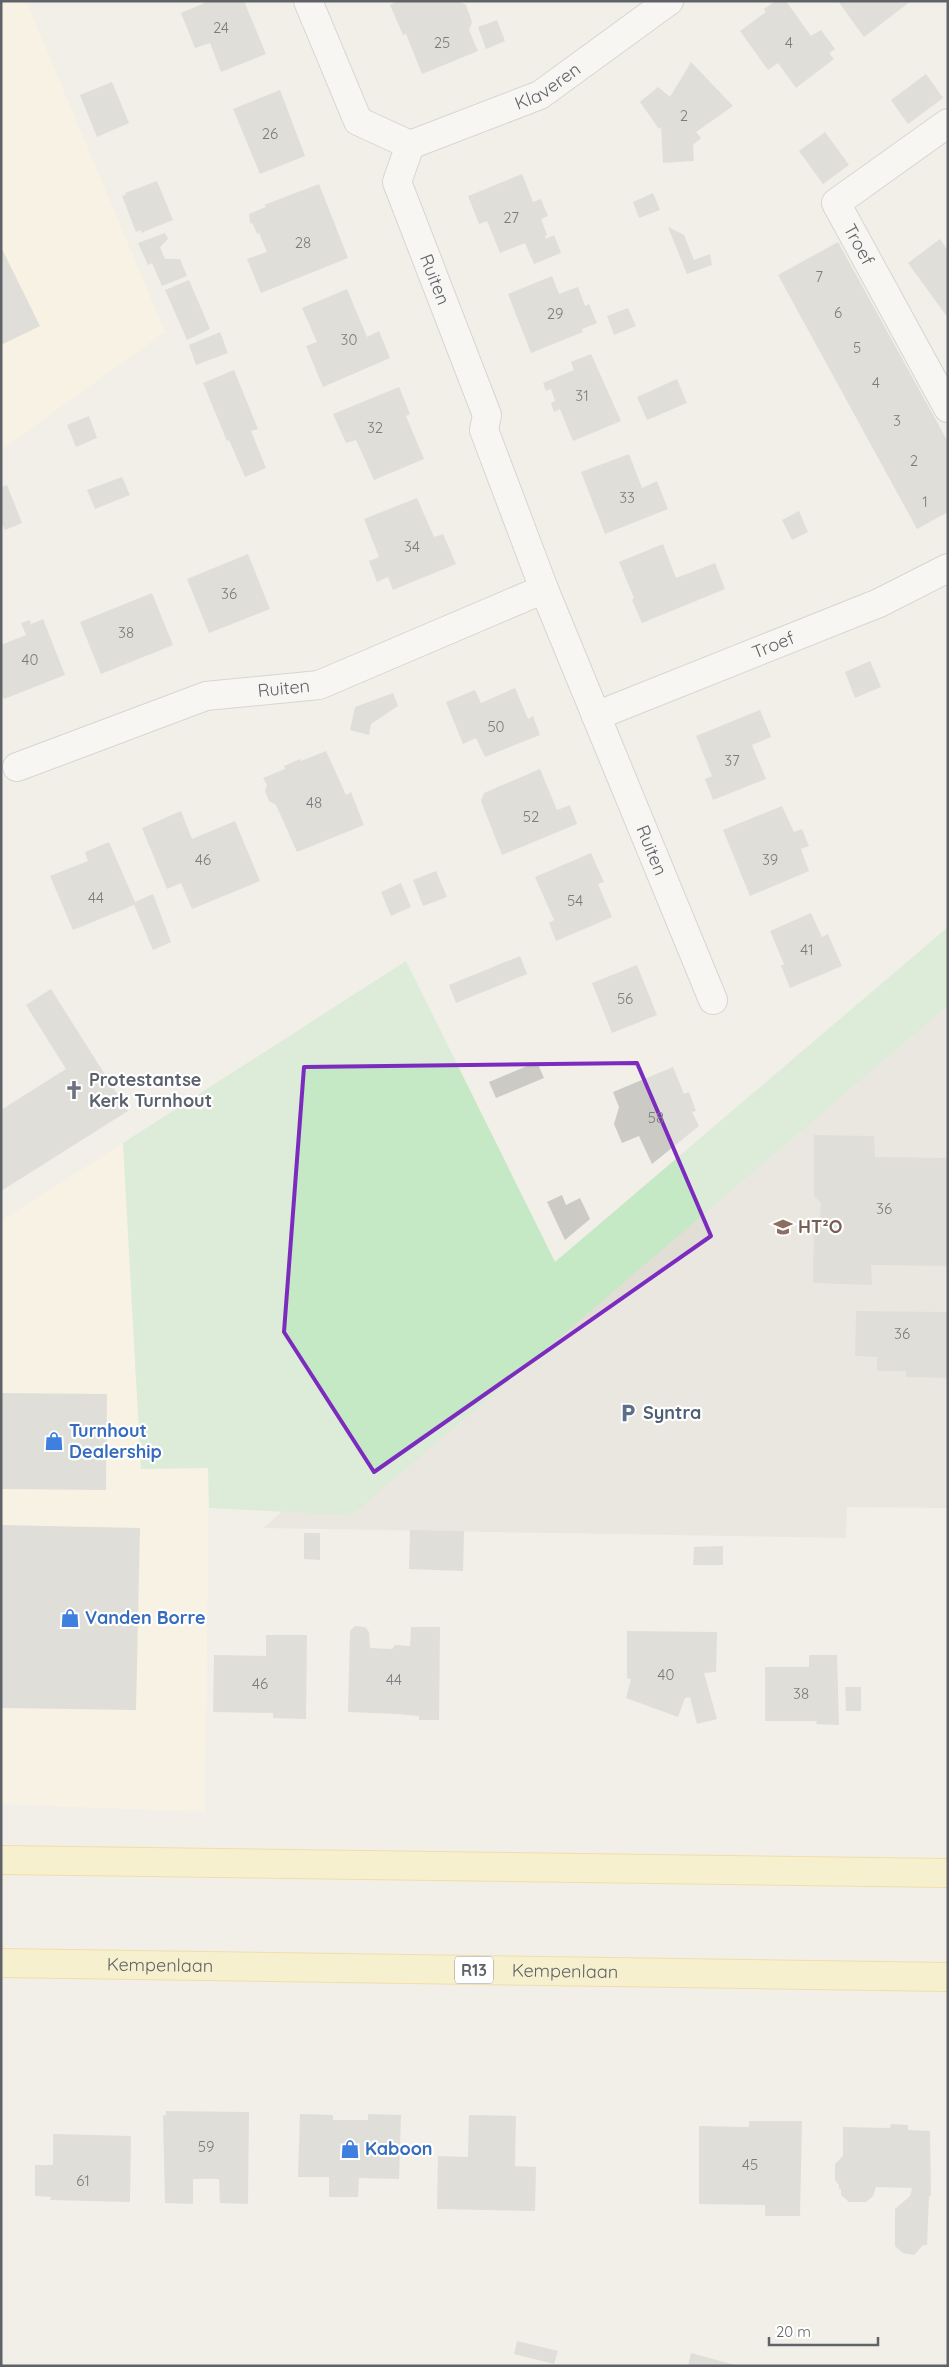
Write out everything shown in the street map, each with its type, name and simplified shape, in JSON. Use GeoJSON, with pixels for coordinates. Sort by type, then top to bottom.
{"type":"FeatureCollection","features":[{"type":"Feature","properties":{"kind":"main road"},"geometry":{"type":"LineString","coordinates":[[1,1860],[948,1873]]}},
{"type":"Feature","properties":{"kind":"main road","name":"Kempenlaan"},"geometry":{"type":"LineString","coordinates":[[1,1963],[948,1977]]}},
{"type":"Feature","properties":{"kind":"street"},"geometry":{"type":"LineString","coordinates":[[308,1],[358,121],[410,145]]}},
{"type":"Feature","properties":{"kind":"street","name":"Klaveren"},"geometry":{"type":"LineString","coordinates":[[410,145],[540,95],[669,1]]}},
{"type":"Feature","properties":{"kind":"street","name":"Troef"},"geometry":{"type":"LineString","coordinates":[[948,123],[836,203],[948,408]]}},
{"type":"Feature","properties":{"kind":"street","name":"Ruiten"},"geometry":{"type":"LineString","coordinates":[[410,145],[397,182],[487,415],[484,430],[544,589],[713,1000]]}},
{"type":"Feature","properties":{"kind":"street","name":"Troef"},"geometry":{"type":"LineString","coordinates":[[596,716],[879,603],[948,568]]}},
{"type":"Feature","properties":{"kind":"street","name":"Ruiten"},"geometry":{"type":"LineString","coordinates":[[17,767],[206,696],[319,685],[544,589]]}},
{"type":"Feature","properties":{"kind":"highlighted area"},"geometry":{"type":"Polygon","coordinates":[[[637,1063],[711,1236],[374,1472],[284,1332],[304,1067],[637,1063]]]}},
{"type":"Feature","properties":{"kind":"shaded area"},"geometry":{"type":"Polygon","coordinates":[[[1,1],[26,1],[165,332],[1,450],[1,1]]]}},
{"type":"Feature","properties":{"kind":"shaded area","name":"HT²O"},"geometry":{"type":"Polygon","coordinates":[[[948,948],[948,1508],[847,1507],[846,1538],[263,1528],[948,948]]]}},
{"type":"Feature","properties":{"kind":"shaded area"},"geometry":{"type":"Polygon","coordinates":[[[123,1143],[141,1469],[209,1468],[205,1812],[1,1804],[1,1221],[123,1143]]]}},
{"type":"Feature","properties":{"kind":"green space"},"geometry":{"type":"Polygon","coordinates":[[[948,927],[948,1005],[352,1515],[209,1508],[208,1468],[141,1469],[123,1143],[406,961],[555,1262],[948,927]]]}},
{"type":"Feature","properties":{"kind":"building"},"geometry":{"type":"Polygon","coordinates":[[[209,1],[244,1],[266,54],[221,72],[210,43],[195,48],[181,13],[209,1]]]}},
{"type":"Feature","properties":{"kind":"building"},"geometry":{"type":"Polygon","coordinates":[[[399,1],[459,1],[466,5],[472,22],[469,30],[478,51],[422,74],[406,34],[403,35],[390,5],[399,1]]]}},
{"type":"Feature","properties":{"kind":"building"},"geometry":{"type":"Polygon","coordinates":[[[775,1],[786,1],[811,36],[821,30],[835,49],[829,53],[834,59],[796,88],[778,63],[768,70],[740,31],[766,12],[764,9],[775,1]]]}},
{"type":"Feature","properties":{"kind":"building"},"geometry":{"type":"Polygon","coordinates":[[[838,1],[911,1],[864,37],[838,1]]]}},
{"type":"Feature","properties":{"kind":"building"},"geometry":{"type":"Polygon","coordinates":[[[497,20],[505,41],[486,49],[478,27],[497,20]]]}},
{"type":"Feature","properties":{"kind":"building"},"geometry":{"type":"Polygon","coordinates":[[[691,62],[733,106],[696,132],[701,138],[693,145],[694,161],[663,163],[661,127],[659,129],[640,102],[658,87],[670,97],[691,62]]]}},
{"type":"Feature","properties":{"kind":"building"},"geometry":{"type":"Polygon","coordinates":[[[926,74],[943,98],[908,124],[891,100],[926,74]]]}},
{"type":"Feature","properties":{"kind":"building"},"geometry":{"type":"Polygon","coordinates":[[[112,82],[129,123],[97,137],[80,95],[112,82]]]}},
{"type":"Feature","properties":{"kind":"building"},"geometry":{"type":"Polygon","coordinates":[[[280,90],[305,156],[260,174],[233,109],[280,90]]]}},
{"type":"Feature","properties":{"kind":"building"},"geometry":{"type":"Polygon","coordinates":[[[825,132],[849,165],[823,184],[799,151],[825,132]]]}},
{"type":"Feature","properties":{"kind":"building"},"geometry":{"type":"Polygon","coordinates":[[[522,174],[533,202],[541,199],[548,216],[541,219],[547,235],[545,236],[546,239],[554,235],[561,253],[534,264],[525,243],[500,253],[487,221],[479,224],[468,196],[522,174]]]}},
{"type":"Feature","properties":{"kind":"building"},"geometry":{"type":"Polygon","coordinates":[[[157,181],[173,220],[141,233],[141,230],[136,232],[122,196],[126,195],[125,193],[157,181]]]}},
{"type":"Feature","properties":{"kind":"building"},"geometry":{"type":"Polygon","coordinates":[[[319,184],[348,258],[261,293],[247,259],[267,252],[259,233],[257,234],[253,224],[250,223],[249,214],[266,207],[264,205],[319,184]]]}},
{"type":"Feature","properties":{"kind":"building"},"geometry":{"type":"Polygon","coordinates":[[[653,193],[660,210],[639,218],[633,202],[653,193]]]}},
{"type":"Feature","properties":{"kind":"building"},"geometry":{"type":"Polygon","coordinates":[[[668,227],[684,235],[694,260],[710,254],[712,265],[687,274],[668,227]]]}},
{"type":"Feature","properties":{"kind":"building"},"geometry":{"type":"Polygon","coordinates":[[[165,233],[168,239],[160,247],[165,259],[180,259],[187,276],[162,286],[152,263],[148,265],[138,243],[165,233]]]}},
{"type":"Feature","properties":{"kind":"building"},"geometry":{"type":"Polygon","coordinates":[[[940,239],[948,251],[948,318],[908,263],[940,239]]]}},
{"type":"Feature","properties":{"kind":"building"},"geometry":{"type":"Polygon","coordinates":[[[838,242],[948,442],[948,512],[917,529],[778,275],[838,242]]]}},
{"type":"Feature","properties":{"kind":"building"},"geometry":{"type":"Polygon","coordinates":[[[1,247],[40,326],[1,345],[1,247]]]}},
{"type":"Feature","properties":{"kind":"building"},"geometry":{"type":"Polygon","coordinates":[[[552,276],[559,294],[578,287],[585,306],[589,304],[597,323],[582,329],[583,332],[531,353],[508,294],[552,276]]]}},
{"type":"Feature","properties":{"kind":"building"},"geometry":{"type":"Polygon","coordinates":[[[189,280],[210,329],[187,340],[165,290],[189,280]]]}},
{"type":"Feature","properties":{"kind":"building"},"geometry":{"type":"Polygon","coordinates":[[[347,289],[367,337],[379,331],[390,358],[323,387],[306,346],[317,342],[302,308],[347,289]]]}},
{"type":"Feature","properties":{"kind":"building"},"geometry":{"type":"Polygon","coordinates":[[[628,308],[636,326],[614,335],[607,316],[628,308]]]}},
{"type":"Feature","properties":{"kind":"building"},"geometry":{"type":"Polygon","coordinates":[[[220,332],[228,353],[196,365],[189,345],[220,332]]]}},
{"type":"Feature","properties":{"kind":"building"},"geometry":{"type":"Polygon","coordinates":[[[591,354],[621,421],[573,441],[560,409],[554,412],[551,403],[555,401],[551,389],[546,391],[543,383],[574,370],[571,362],[591,354]]]}},
{"type":"Feature","properties":{"kind":"building"},"geometry":{"type":"Polygon","coordinates":[[[234,370],[258,429],[251,431],[266,468],[245,477],[229,440],[227,441],[203,383],[234,370]]]}},
{"type":"Feature","properties":{"kind":"building"},"geometry":{"type":"Polygon","coordinates":[[[677,379],[687,403],[647,420],[637,397],[677,379]]]}},
{"type":"Feature","properties":{"kind":"building"},"geometry":{"type":"Polygon","coordinates":[[[399,387],[410,414],[406,416],[424,459],[374,480],[356,440],[346,443],[333,414],[399,387]]]}},
{"type":"Feature","properties":{"kind":"building"},"geometry":{"type":"Polygon","coordinates":[[[89,416],[97,438],[76,447],[67,425],[89,416]]]}},
{"type":"Feature","properties":{"kind":"building"},"geometry":{"type":"Polygon","coordinates":[[[629,454],[642,488],[657,481],[668,509],[605,534],[581,472],[629,454]]]}},
{"type":"Feature","properties":{"kind":"building"},"geometry":{"type":"Polygon","coordinates":[[[122,477],[130,495],[95,509],[87,490],[122,477]]]}},
{"type":"Feature","properties":{"kind":"building"},"geometry":{"type":"Polygon","coordinates":[[[7,485],[22,523],[5,530],[1,521],[1,487],[7,485]]]}},
{"type":"Feature","properties":{"kind":"building"},"geometry":{"type":"Polygon","coordinates":[[[417,498],[434,537],[443,534],[456,564],[393,590],[388,577],[377,582],[369,561],[379,557],[364,519],[417,498]]]}},
{"type":"Feature","properties":{"kind":"building"},"geometry":{"type":"Polygon","coordinates":[[[799,511],[808,532],[792,540],[782,520],[799,511]]]}},
{"type":"Feature","properties":{"kind":"building"},"geometry":{"type":"Polygon","coordinates":[[[663,544],[676,578],[715,563],[725,589],[642,623],[619,562],[663,544]]]}},
{"type":"Feature","properties":{"kind":"building"},"geometry":{"type":"Polygon","coordinates":[[[248,554],[270,609],[209,633],[187,579],[248,554]]]}},
{"type":"Feature","properties":{"kind":"building"},"geometry":{"type":"Polygon","coordinates":[[[152,593],[173,645],[101,674],[80,622],[152,593]]]}},
{"type":"Feature","properties":{"kind":"building"},"geometry":{"type":"Polygon","coordinates":[[[43,619],[65,675],[4,699],[1,692],[1,645],[26,635],[21,623],[30,620],[31,624],[43,619]]]}},
{"type":"Feature","properties":{"kind":"building"},"geometry":{"type":"Polygon","coordinates":[[[870,661],[881,687],[855,698],[845,672],[870,661]]]}},
{"type":"Feature","properties":{"kind":"building"},"geometry":{"type":"Polygon","coordinates":[[[515,688],[528,719],[533,716],[540,735],[485,757],[476,738],[463,744],[446,702],[475,690],[481,703],[515,688]]]}},
{"type":"Feature","properties":{"kind":"building"},"geometry":{"type":"Polygon","coordinates":[[[393,693],[398,706],[371,724],[369,735],[350,730],[355,707],[393,693]]]}},
{"type":"Feature","properties":{"kind":"building"},"geometry":{"type":"Polygon","coordinates":[[[760,710],[771,737],[752,745],[766,779],[713,800],[705,779],[712,776],[696,736],[760,710]]]}},
{"type":"Feature","properties":{"kind":"building"},"geometry":{"type":"Polygon","coordinates":[[[326,751],[346,795],[351,792],[364,825],[297,852],[276,805],[269,801],[265,791],[267,785],[263,778],[285,769],[284,766],[300,759],[301,761],[326,751]]]}},
{"type":"Feature","properties":{"kind":"building"},"geometry":{"type":"Polygon","coordinates":[[[540,769],[557,810],[570,805],[577,824],[502,855],[481,801],[484,793],[540,769]]]}},
{"type":"Feature","properties":{"kind":"building"},"geometry":{"type":"Polygon","coordinates":[[[782,806],[794,832],[802,829],[809,846],[801,849],[809,871],[750,896],[723,830],[782,806]]]}},
{"type":"Feature","properties":{"kind":"building"},"geometry":{"type":"Polygon","coordinates":[[[181,811],[192,839],[235,821],[260,881],[192,909],[181,883],[167,889],[142,828],[181,811]]]}},
{"type":"Feature","properties":{"kind":"building"},"geometry":{"type":"Polygon","coordinates":[[[109,842],[135,902],[153,894],[171,942],[153,950],[134,905],[73,930],[50,876],[88,861],[85,852],[109,842]]]}},
{"type":"Feature","properties":{"kind":"building"},"geometry":{"type":"Polygon","coordinates":[[[591,853],[604,882],[598,884],[612,917],[556,941],[549,923],[554,920],[535,877],[591,853]]]}},
{"type":"Feature","properties":{"kind":"building"},"geometry":{"type":"Polygon","coordinates":[[[436,871],[447,897],[423,906],[413,880],[436,871]]]}},
{"type":"Feature","properties":{"kind":"building"},"geometry":{"type":"Polygon","coordinates":[[[401,883],[411,907],[391,916],[381,892],[401,883]]]}},
{"type":"Feature","properties":{"kind":"building"},"geometry":{"type":"Polygon","coordinates":[[[811,913],[822,937],[828,934],[842,966],[790,988],[781,966],[784,964],[770,931],[811,913]]]}},
{"type":"Feature","properties":{"kind":"building"},"geometry":{"type":"Polygon","coordinates":[[[520,956],[527,974],[456,1003],[449,985],[520,956]]]}},
{"type":"Feature","properties":{"kind":"building"},"geometry":{"type":"Polygon","coordinates":[[[637,965],[657,1015],[612,1033],[592,983],[637,965]]]}},
{"type":"Feature","properties":{"kind":"building","name":"Protestantse Kerk Turnhout"},"geometry":{"type":"Polygon","coordinates":[[[51,989],[128,1111],[1,1191],[1,1110],[66,1069],[26,1005],[51,989]]]}},
{"type":"Feature","properties":{"kind":"building"},"geometry":{"type":"Polygon","coordinates":[[[537,1062],[544,1078],[496,1098],[489,1082],[537,1062]]]}},
{"type":"Feature","properties":{"kind":"building"},"geometry":{"type":"Polygon","coordinates":[[[673,1067],[684,1094],[689,1092],[696,1111],[692,1112],[699,1126],[652,1164],[639,1136],[622,1143],[614,1124],[619,1107],[613,1092],[673,1067]]]}},
{"type":"Feature","properties":{"kind":"building"},"geometry":{"type":"Polygon","coordinates":[[[814,1135],[874,1136],[875,1157],[948,1158],[948,1266],[871,1265],[872,1285],[813,1283],[814,1223],[820,1216],[821,1203],[814,1196],[814,1135]]]}},
{"type":"Feature","properties":{"kind":"building"},"geometry":{"type":"Polygon","coordinates":[[[562,1195],[566,1205],[580,1198],[590,1219],[565,1240],[547,1202],[562,1195]]]}},
{"type":"Feature","properties":{"kind":"building"},"geometry":{"type":"Polygon","coordinates":[[[856,1311],[948,1312],[948,1378],[906,1377],[906,1371],[877,1371],[877,1357],[855,1356],[856,1311]]]}},
{"type":"Feature","properties":{"kind":"building","name":"Turnhout Dealership"},"geometry":{"type":"Polygon","coordinates":[[[1,1393],[107,1394],[106,1490],[1,1489],[1,1393]]]}},
{"type":"Feature","properties":{"kind":"building","name":"Vanden Borre"},"geometry":{"type":"Polygon","coordinates":[[[1,1525],[140,1528],[136,1710],[1,1708],[1,1525]]]}},
{"type":"Feature","properties":{"kind":"building"},"geometry":{"type":"Polygon","coordinates":[[[410,1530],[464,1531],[463,1571],[409,1569],[410,1530]]]}},
{"type":"Feature","properties":{"kind":"building"},"geometry":{"type":"Polygon","coordinates":[[[304,1533],[320,1533],[320,1560],[304,1559],[304,1533]]]}},
{"type":"Feature","properties":{"kind":"building"},"geometry":{"type":"Polygon","coordinates":[[[723,1546],[723,1565],[693,1565],[694,1547],[723,1546]]]}},
{"type":"Feature","properties":{"kind":"building"},"geometry":{"type":"Polygon","coordinates":[[[355,1626],[365,1627],[369,1632],[370,1648],[392,1649],[395,1645],[410,1646],[411,1627],[440,1627],[439,1720],[419,1720],[419,1716],[397,1714],[348,1712],[350,1631],[355,1626]]]}},
{"type":"Feature","properties":{"kind":"building"},"geometry":{"type":"Polygon","coordinates":[[[627,1631],[717,1632],[716,1672],[704,1673],[717,1719],[697,1724],[690,1697],[685,1698],[678,1717],[626,1698],[631,1679],[627,1678],[627,1631]]]}},
{"type":"Feature","properties":{"kind":"building"},"geometry":{"type":"Polygon","coordinates":[[[266,1635],[307,1635],[306,1719],[273,1718],[273,1713],[213,1712],[214,1655],[266,1656],[266,1635]]]}},
{"type":"Feature","properties":{"kind":"building"},"geometry":{"type":"Polygon","coordinates":[[[809,1655],[837,1655],[839,1725],[816,1724],[817,1721],[765,1721],[765,1667],[809,1667],[809,1655]]]}},
{"type":"Feature","properties":{"kind":"building"},"geometry":{"type":"Polygon","coordinates":[[[845,1687],[861,1687],[861,1711],[846,1711],[845,1687]]]}},
{"type":"Feature","properties":{"kind":"building"},"geometry":{"type":"Polygon","coordinates":[[[166,2111],[249,2112],[248,2204],[220,2203],[219,2179],[193,2179],[193,2204],[165,2203],[163,2115],[166,2115],[166,2111]]]}},
{"type":"Feature","properties":{"kind":"building","name":"Kaboon"},"geometry":{"type":"Polygon","coordinates":[[[300,2114],[333,2115],[333,2120],[368,2120],[368,2114],[401,2115],[399,2179],[359,2178],[358,2197],[329,2197],[329,2177],[298,2177],[300,2114]]]}},
{"type":"Feature","properties":{"kind":"building"},"geometry":{"type":"Polygon","coordinates":[[[469,2115],[516,2116],[515,2166],[536,2167],[535,2211],[437,2209],[438,2156],[468,2157],[469,2115]]]}},
{"type":"Feature","properties":{"kind":"building"},"geometry":{"type":"Polygon","coordinates":[[[749,2121],[802,2121],[800,2216],[765,2216],[765,2205],[699,2204],[699,2126],[749,2127],[749,2121]]]}},
{"type":"Feature","properties":{"kind":"building"},"geometry":{"type":"Polygon","coordinates":[[[891,2124],[908,2125],[908,2130],[930,2131],[931,2195],[929,2196],[927,2245],[923,2245],[914,2255],[903,2253],[895,2246],[895,2209],[910,2196],[912,2188],[876,2187],[873,2196],[866,2202],[849,2202],[841,2195],[841,2189],[839,2189],[839,2185],[835,2180],[835,2164],[843,2156],[843,2127],[890,2128],[891,2124]]]}},
{"type":"Feature","properties":{"kind":"building"},"geometry":{"type":"Polygon","coordinates":[[[53,2134],[131,2136],[130,2202],[50,2200],[51,2197],[35,2196],[35,2165],[53,2165],[53,2134]]]}},
{"type":"Feature","properties":{"kind":"building"},"geometry":{"type":"Polygon","coordinates":[[[517,2341],[558,2351],[554,2364],[514,2354],[517,2341]]]}},
{"type":"Feature","properties":{"kind":"building"},"geometry":{"type":"Polygon","coordinates":[[[691,2353],[735,2365],[735,2366],[688,2366],[691,2353]]]}},
{"type":"Feature","properties":{"kind":"place","name":"Protestantse Kerk Turnhout"},"geometry":{"type":"Point","coordinates":[74,1090]}},
{"type":"Feature","properties":{"kind":"place","name":"HT²O"},"geometry":{"type":"Point","coordinates":[783,1227]}},
{"type":"Feature","properties":{"kind":"place","name":"Syntra"},"geometry":{"type":"Point","coordinates":[628,1413]}},
{"type":"Feature","properties":{"kind":"place","name":"Turnhout Dealership"},"geometry":{"type":"Point","coordinates":[54,1441]}},
{"type":"Feature","properties":{"kind":"place","name":"Vanden Borre"},"geometry":{"type":"Point","coordinates":[70,1618]}},
{"type":"Feature","properties":{"kind":"place","name":"Kaboon"},"geometry":{"type":"Point","coordinates":[350,2149]}}]}
